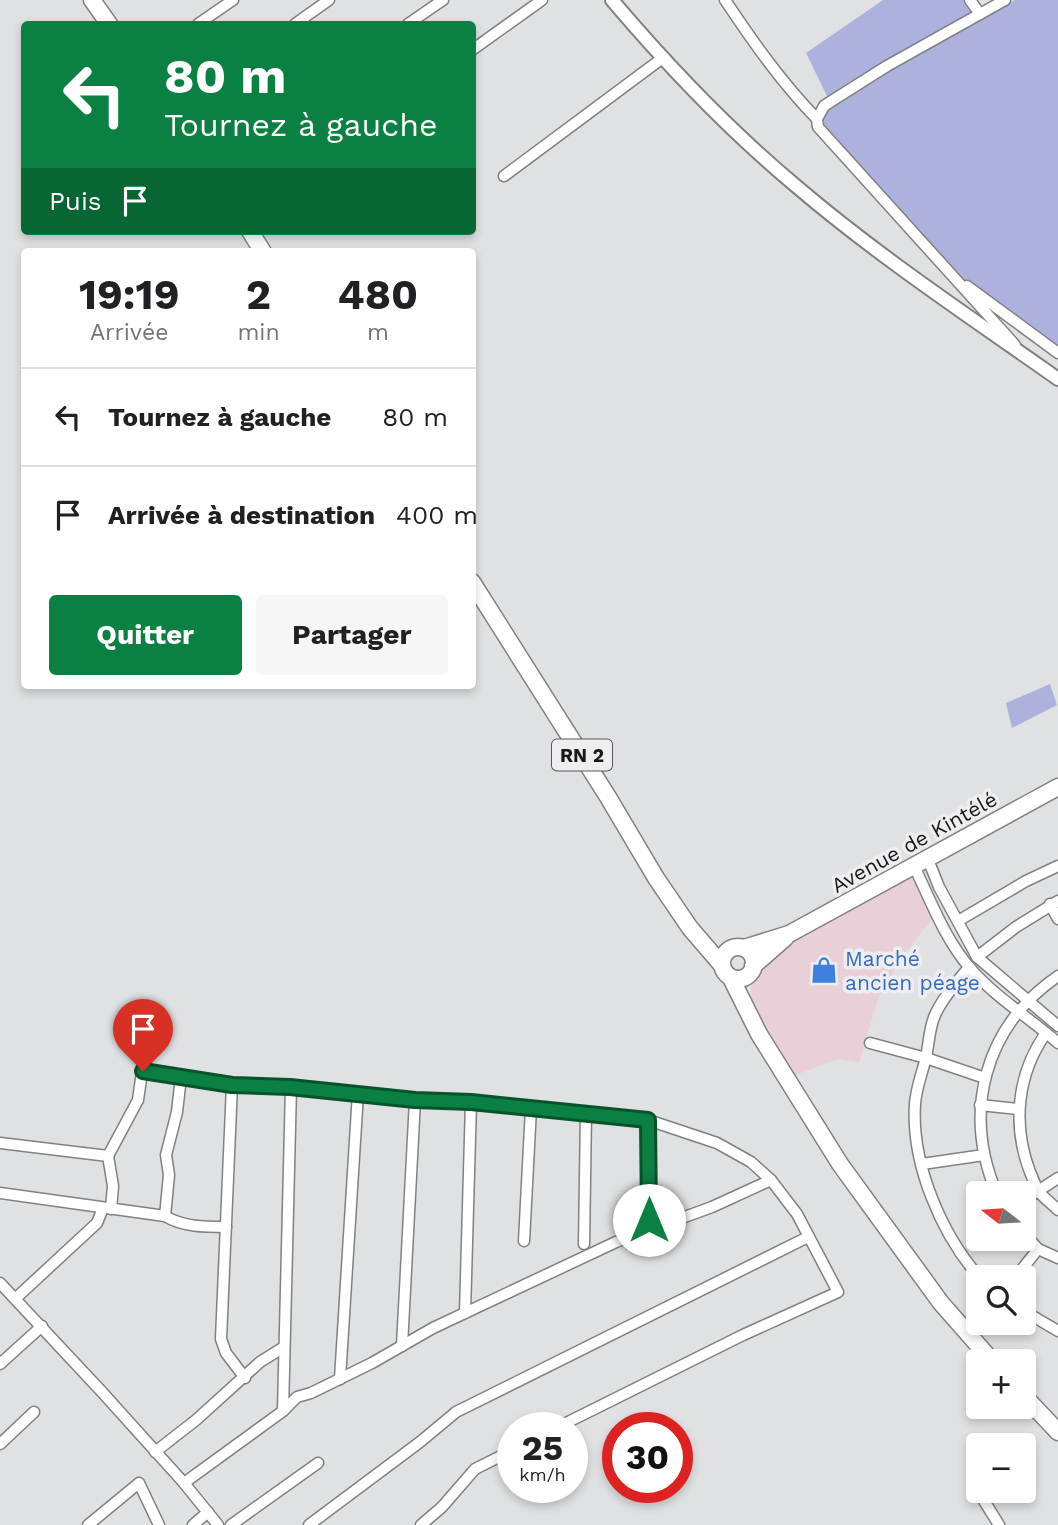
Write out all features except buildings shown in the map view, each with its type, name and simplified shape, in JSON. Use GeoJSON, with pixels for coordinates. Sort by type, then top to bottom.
{"type":"FeatureCollection","features":[{"type":"Feature","properties":{"kind":"main road"},"geometry":{"type":"LineString","coordinates":[[92,0],[107,21]]}},
{"type":"Feature","properties":{"kind":"main road","name":"RN 2"},"geometry":{"type":"LineString","coordinates":[[476,588],[642,855],[695,934],[735,968],[760,1034],[840,1164],[881,1224],[941,1303],[982,1349]]}},
{"type":"Feature","properties":{"kind":"main road","name":"Avenue de Kintélé"},"geometry":{"type":"LineString","coordinates":[[735,968],[789,934],[1058,787]]}},
{"type":"Feature","properties":{"kind":"main road","name":"Avenue de Kintélé"},"geometry":{"type":"LineString","coordinates":[[735,968],[752,957],[744,948],[789,934]]}},
{"type":"Feature","properties":{"kind":"main road"},"geometry":{"type":"LineString","coordinates":[[1036,1409],[1058,1432]]}},
{"type":"Feature","properties":{"kind":"street"},"geometry":{"type":"LineString","coordinates":[[202,21],[233,0]]}},
{"type":"Feature","properties":{"kind":"street"},"geometry":{"type":"LineString","coordinates":[[299,21],[329,0]]}},
{"type":"Feature","properties":{"kind":"street"},"geometry":{"type":"LineString","coordinates":[[412,21],[443,0]]}},
{"type":"Feature","properties":{"kind":"street"},"geometry":{"type":"LineString","coordinates":[[476,47],[542,0]]}},
{"type":"Feature","properties":{"kind":"street"},"geometry":{"type":"LineString","coordinates":[[612,0],[722,119],[796,186],[850,231],[1058,379]]}},
{"type":"Feature","properties":{"kind":"street"},"geometry":{"type":"LineString","coordinates":[[725,0],[795,96],[817,119]]}},
{"type":"Feature","properties":{"kind":"street"},"geometry":{"type":"LineString","coordinates":[[970,0],[980,14]]}},
{"type":"Feature","properties":{"kind":"street"},"geometry":{"type":"LineString","coordinates":[[1005,0],[887,66],[830,102],[824,106],[817,119],[818,127],[825,136],[1025,356]]}},
{"type":"Feature","properties":{"kind":"street"},"geometry":{"type":"LineString","coordinates":[[504,176],[664,57]]}},
{"type":"Feature","properties":{"kind":"street"},"geometry":{"type":"LineString","coordinates":[[952,275],[1058,353]]}},
{"type":"Feature","properties":{"kind":"street"},"geometry":{"type":"LineString","coordinates":[[920,861],[939,887],[977,957],[1057,1023]]}},
{"type":"Feature","properties":{"kind":"street"},"geometry":{"type":"LineString","coordinates":[[920,861],[937,915],[969,967],[985,984],[1058,1043]]}},
{"type":"Feature","properties":{"kind":"street"},"geometry":{"type":"LineString","coordinates":[[958,922],[1058,866]]}},
{"type":"Feature","properties":{"kind":"street"},"geometry":{"type":"LineString","coordinates":[[977,957],[1054,902],[1058,919]]}},
{"type":"Feature","properties":{"kind":"street"},"geometry":{"type":"LineString","coordinates":[[969,967],[949,992],[934,1018],[917,1085],[915,1104],[918,1143],[933,1201],[949,1236],[969,1265]]}},
{"type":"Feature","properties":{"kind":"street"},"geometry":{"type":"LineString","coordinates":[[993,1181],[980,1131],[980,1105],[985,1078],[996,1048],[1019,1011],[1058,976]]}},
{"type":"Feature","properties":{"kind":"street"},"geometry":{"type":"LineString","coordinates":[[1046,1033],[1037,1047],[1024,1081],[1018,1109],[1019,1130],[1026,1160],[1038,1191],[1058,1210]]}},
{"type":"Feature","properties":{"kind":"street"},"geometry":{"type":"LineString","coordinates":[[870,1043],[985,1078]]}},
{"type":"Feature","properties":{"kind":"street"},"geometry":{"type":"LineString","coordinates":[[16,1298],[97,1223],[107,1209],[113,1186],[108,1156],[138,1100],[145,1058]]}},
{"type":"Feature","properties":{"kind":"street"},"geometry":{"type":"LineString","coordinates":[[143,1071],[232,1085],[290,1087],[415,1100],[471,1102],[648,1120],[717,1143],[751,1162],[771,1180],[797,1214],[838,1292],[743,1335],[588,1412]]}},
{"type":"Feature","properties":{"kind":"street"},"geometry":{"type":"LineString","coordinates":[[165,1216],[169,1175],[166,1155],[177,1112],[181,1077]]}},
{"type":"Feature","properties":{"kind":"street"},"geometry":{"type":"LineString","coordinates":[[232,1085],[221,1339],[226,1353],[245,1378]]}},
{"type":"Feature","properties":{"kind":"street"},"geometry":{"type":"LineString","coordinates":[[283,1411],[290,1087]]}},
{"type":"Feature","properties":{"kind":"street"},"geometry":{"type":"LineString","coordinates":[[340,1379],[358,1093]]}},
{"type":"Feature","properties":{"kind":"street"},"geometry":{"type":"LineString","coordinates":[[402,1346],[415,1100]]}},
{"type":"Feature","properties":{"kind":"street"},"geometry":{"type":"LineString","coordinates":[[466,1313],[471,1102]]}},
{"type":"Feature","properties":{"kind":"street"},"geometry":{"type":"LineString","coordinates":[[980,1105],[1018,1109]]}},
{"type":"Feature","properties":{"kind":"street"},"geometry":{"type":"LineString","coordinates":[[524,1241],[531,1108]]}},
{"type":"Feature","properties":{"kind":"street"},"geometry":{"type":"LineString","coordinates":[[584,1244],[586,1112]]}},
{"type":"Feature","properties":{"kind":"street"},"geometry":{"type":"LineString","coordinates":[[648,1120],[649,1220]]}},
{"type":"Feature","properties":{"kind":"street"},"geometry":{"type":"LineString","coordinates":[[0,1143],[108,1156]]}},
{"type":"Feature","properties":{"kind":"street"},"geometry":{"type":"LineString","coordinates":[[922,1164],[984,1155]]}},
{"type":"Feature","properties":{"kind":"street"},"geometry":{"type":"LineString","coordinates":[[1038,1191],[1058,1178]]}},
{"type":"Feature","properties":{"kind":"street"},"geometry":{"type":"LineString","coordinates":[[184,1483],[283,1411],[297,1397],[340,1379],[466,1313],[616,1242],[712,1207],[771,1180]]}},
{"type":"Feature","properties":{"kind":"street"},"geometry":{"type":"LineString","coordinates":[[0,1194],[165,1216],[192,1226],[226,1227]]}},
{"type":"Feature","properties":{"kind":"street"},"geometry":{"type":"LineString","coordinates":[[309,1525],[456,1412],[808,1237]]}},
{"type":"Feature","properties":{"kind":"street"},"geometry":{"type":"LineString","coordinates":[[1036,1247],[1058,1258]]}},
{"type":"Feature","properties":{"kind":"street"},"geometry":{"type":"LineString","coordinates":[[1025,1265],[1038,1249]]}},
{"type":"Feature","properties":{"kind":"street"},"geometry":{"type":"LineString","coordinates":[[0,1283],[184,1483],[218,1525]]}},
{"type":"Feature","properties":{"kind":"street"},"geometry":{"type":"LineString","coordinates":[[1036,1318],[1058,1331]]}},
{"type":"Feature","properties":{"kind":"street"},"geometry":{"type":"LineString","coordinates":[[0,1364],[42,1326]]}},
{"type":"Feature","properties":{"kind":"street"},"geometry":{"type":"LineString","coordinates":[[155,1452],[245,1378],[260,1362],[284,1347]]}},
{"type":"Feature","properties":{"kind":"street"},"geometry":{"type":"LineString","coordinates":[[0,1444],[34,1412]]}},
{"type":"Feature","properties":{"kind":"street"},"geometry":{"type":"LineString","coordinates":[[421,1525],[442,1507],[475,1469],[497,1458]]}},
{"type":"Feature","properties":{"kind":"street"},"geometry":{"type":"LineString","coordinates":[[231,1525],[318,1463]]}},
{"type":"Feature","properties":{"kind":"street"},"geometry":{"type":"LineString","coordinates":[[88,1525],[139,1483],[159,1525]]}},
{"type":"Feature","properties":{"kind":"street"},"geometry":{"type":"LineString","coordinates":[[985,1503],[999,1525]]}},
{"type":"Feature","properties":{"kind":"street"},"geometry":{"type":"LineString","coordinates":[[193,1525],[208,1512]]}},
{"type":"Feature","properties":{"kind":"shaded area"},"geometry":{"type":"Polygon","coordinates":[[[883,0],[970,0],[980,14],[891,68],[1015,0],[1058,0],[1058,355],[952,275],[818,127],[830,102],[806,53],[883,0]]]}},
{"type":"Feature","properties":{"kind":"shaded area"},"geometry":{"type":"Polygon","coordinates":[[[1050,684],[1057,705],[1012,728],[1006,703],[1050,684]]]}},
{"type":"Feature","properties":{"kind":"shaded area","name":"Marché ancien péage"},"geometry":{"type":"Polygon","coordinates":[[[912,867],[935,915],[905,953],[879,996],[859,1063],[837,1059],[793,1076],[756,1014],[751,999],[755,968],[767,956],[912,867]]]}},
{"type":"Feature","properties":{"kind":"place","name":"Marché ancien péage"},"geometry":{"type":"Point","coordinates":[824,970]}},
{"type":"Feature","properties":{"kind":"route"},"geometry":{"type":"LineString","coordinates":[[143,1071],[232,1085],[290,1087],[415,1100],[471,1102],[648,1120],[649,1220]]}}]}
